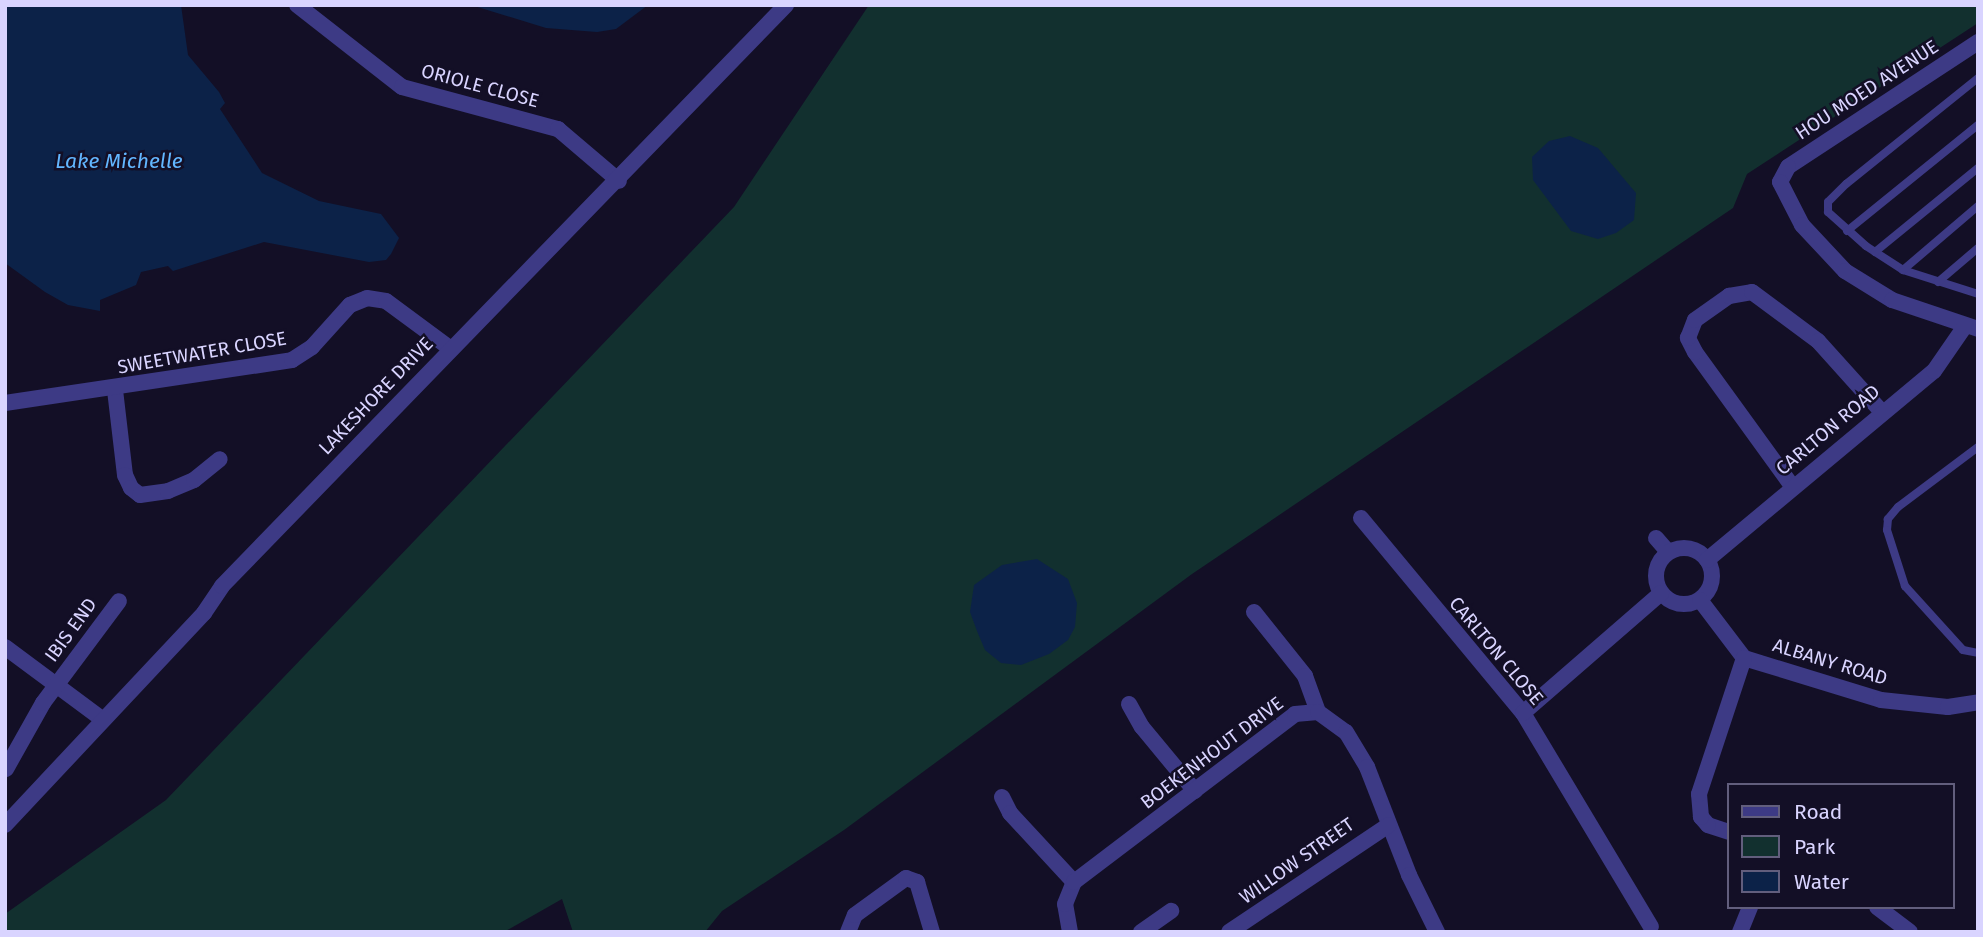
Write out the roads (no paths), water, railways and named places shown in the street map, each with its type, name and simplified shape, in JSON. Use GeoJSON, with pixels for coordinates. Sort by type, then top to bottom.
{"type":"FeatureCollection","features":[{"type":"Feature","properties":{"kind":"street","name":"ORIOLE CLOSE"},"geometry":{"type":"LineString","coordinates":[[297,5],[402,87],[558,129],[619,181]]}},
{"type":"Feature","properties":{"kind":"street","name":"LAKESHORE DRIVE"},"geometry":{"type":"LineString","coordinates":[[5,825],[451,349],[619,181],[786,5]]}},
{"type":"Feature","properties":{"kind":"street","name":"HOU MOED AVENUE"},"geometry":{"type":"LineString","coordinates":[[1972,327],[1892,300],[1845,271],[1802,225],[1782,188],[1781,176],[1788,167],[1978,42]]}},
{"type":"Feature","properties":{"kind":"street"},"geometry":{"type":"LineString","coordinates":[[1792,486],[1695,352],[1688,338],[1695,320],[1729,296],[1752,292],[1818,341],[1882,412]]}},
{"type":"Feature","properties":{"kind":"street","name":"SWEETWATER CLOSE"},"geometry":{"type":"LineString","coordinates":[[5,403],[115,390],[292,360],[312,347],[350,305],[367,298],[386,301],[451,349]]}},
{"type":"Feature","properties":{"kind":"street","name":"CARLTON ROAD"},"geometry":{"type":"LineString","coordinates":[[1707,560],[1792,486],[1934,371],[1972,327]]}},
{"type":"Feature","properties":{"kind":"street"},"geometry":{"type":"LineString","coordinates":[[115,390],[125,475],[131,488],[139,495],[168,491],[194,480],[220,459]]}},
{"type":"Feature","properties":{"kind":"street","name":"CARLTON CLOSE"},"geometry":{"type":"LineString","coordinates":[[1361,519],[1523,713],[1651,927]]}},
{"type":"Feature","properties":{"kind":"street"},"geometry":{"type":"LineString","coordinates":[[1656,538],[1668,552]]}},
{"type":"Feature","properties":{"kind":"street"},"geometry":{"type":"LineString","coordinates":[[1694,550],[1707,560],[1712,577],[1700,600],[1675,603],[1661,593],[1657,566],[1668,552],[1694,550]]}},
{"type":"Feature","properties":{"kind":"street"},"geometry":{"type":"LineString","coordinates":[[1523,713],[1661,593]]}},
{"type":"Feature","properties":{"kind":"street","name":"ALBANY ROAD"},"geometry":{"type":"LineString","coordinates":[[1700,600],[1744,658],[1881,700],[1948,706],[1978,702]]}},
{"type":"Feature","properties":{"kind":"street","name":"IBIS END"},"geometry":{"type":"LineString","coordinates":[[6,769],[57,683],[118,601]]}},
{"type":"Feature","properties":{"kind":"street"},"geometry":{"type":"LineString","coordinates":[[1254,612],[1305,676],[1318,712],[1346,732],[1367,766],[1389,825],[1437,932]]}},
{"type":"Feature","properties":{"kind":"street","name":"IBIS END"},"geometry":{"type":"LineString","coordinates":[[5,647],[102,719]]}},
{"type":"Feature","properties":{"kind":"street"},"geometry":{"type":"LineString","coordinates":[[1728,832],[1708,825],[1702,817],[1699,794],[1744,658]]}},
{"type":"Feature","properties":{"kind":"street"},"geometry":{"type":"LineString","coordinates":[[1129,704],[1142,727],[1195,791]]}},
{"type":"Feature","properties":{"kind":"street","name":"BOEKENHOUT DRIVE"},"geometry":{"type":"LineString","coordinates":[[1074,882],[1295,714],[1318,712]]}},
{"type":"Feature","properties":{"kind":"street"},"geometry":{"type":"LineString","coordinates":[[1002,797],[1010,813],[1074,882],[1065,904],[1070,932]]}},
{"type":"Feature","properties":{"kind":"street","name":"WILLOW STREET"},"geometry":{"type":"LineString","coordinates":[[1228,932],[1389,825]]}},
{"type":"Feature","properties":{"kind":"street"},"geometry":{"type":"LineString","coordinates":[[848,932],[855,915],[906,878],[918,882],[932,932]]}},
{"type":"Feature","properties":{"kind":"street"},"geometry":{"type":"LineString","coordinates":[[1740,932],[1749,909]]}},
{"type":"Feature","properties":{"kind":"street"},"geometry":{"type":"LineString","coordinates":[[1880,909],[1910,932]]}},
{"type":"Feature","properties":{"kind":"street"},"geometry":{"type":"LineString","coordinates":[[1141,932],[1171,911]]}},
{"type":"Feature","properties":{"kind":"lane"},"geometry":{"type":"LineString","coordinates":[[1977,293],[1903,270],[1847,231],[1828,212],[1828,202],[1978,78]]}},
{"type":"Feature","properties":{"kind":"lane"},"geometry":{"type":"LineString","coordinates":[[1847,231],[1978,125]]}},
{"type":"Feature","properties":{"kind":"lane"},"geometry":{"type":"LineString","coordinates":[[1875,252],[1978,168]]}},
{"type":"Feature","properties":{"kind":"lane"},"geometry":{"type":"LineString","coordinates":[[1903,270],[1978,206]]}},
{"type":"Feature","properties":{"kind":"lane"},"geometry":{"type":"LineString","coordinates":[[1938,282],[1978,248]]}},
{"type":"Feature","properties":{"kind":"lane"},"geometry":{"type":"LineString","coordinates":[[1978,447],[1898,507],[1888,519],[1887,530],[1905,586],[1963,650],[1978,653]]}},
{"type":"Feature","properties":{"kind":"water","name":"Lake Michelle"},"geometry":{"type":"Polygon","coordinates":[[[5,5],[181,5],[188,55],[219,92],[225,103],[220,109],[262,173],[319,201],[381,214],[399,238],[391,254],[386,260],[369,262],[264,242],[173,271],[168,266],[141,272],[136,285],[100,300],[100,311],[68,305],[45,292],[5,263],[5,5]]]}},
{"type":"Feature","properties":{"kind":"water"},"geometry":{"type":"Polygon","coordinates":[[[471,5],[648,5],[616,29],[597,32],[546,28],[471,5]]]}},
{"type":"Feature","properties":{"kind":"water"},"geometry":{"type":"Polygon","coordinates":[[[1570,136],[1598,148],[1636,193],[1634,220],[1616,233],[1598,239],[1571,231],[1533,180],[1532,157],[1549,141],[1570,136]]]}},
{"type":"Feature","properties":{"kind":"water"},"geometry":{"type":"Polygon","coordinates":[[[1037,559],[1068,579],[1077,603],[1075,627],[1068,640],[1049,654],[1021,665],[1001,663],[985,650],[970,612],[974,585],[1002,565],[1037,559]]]}}]}
